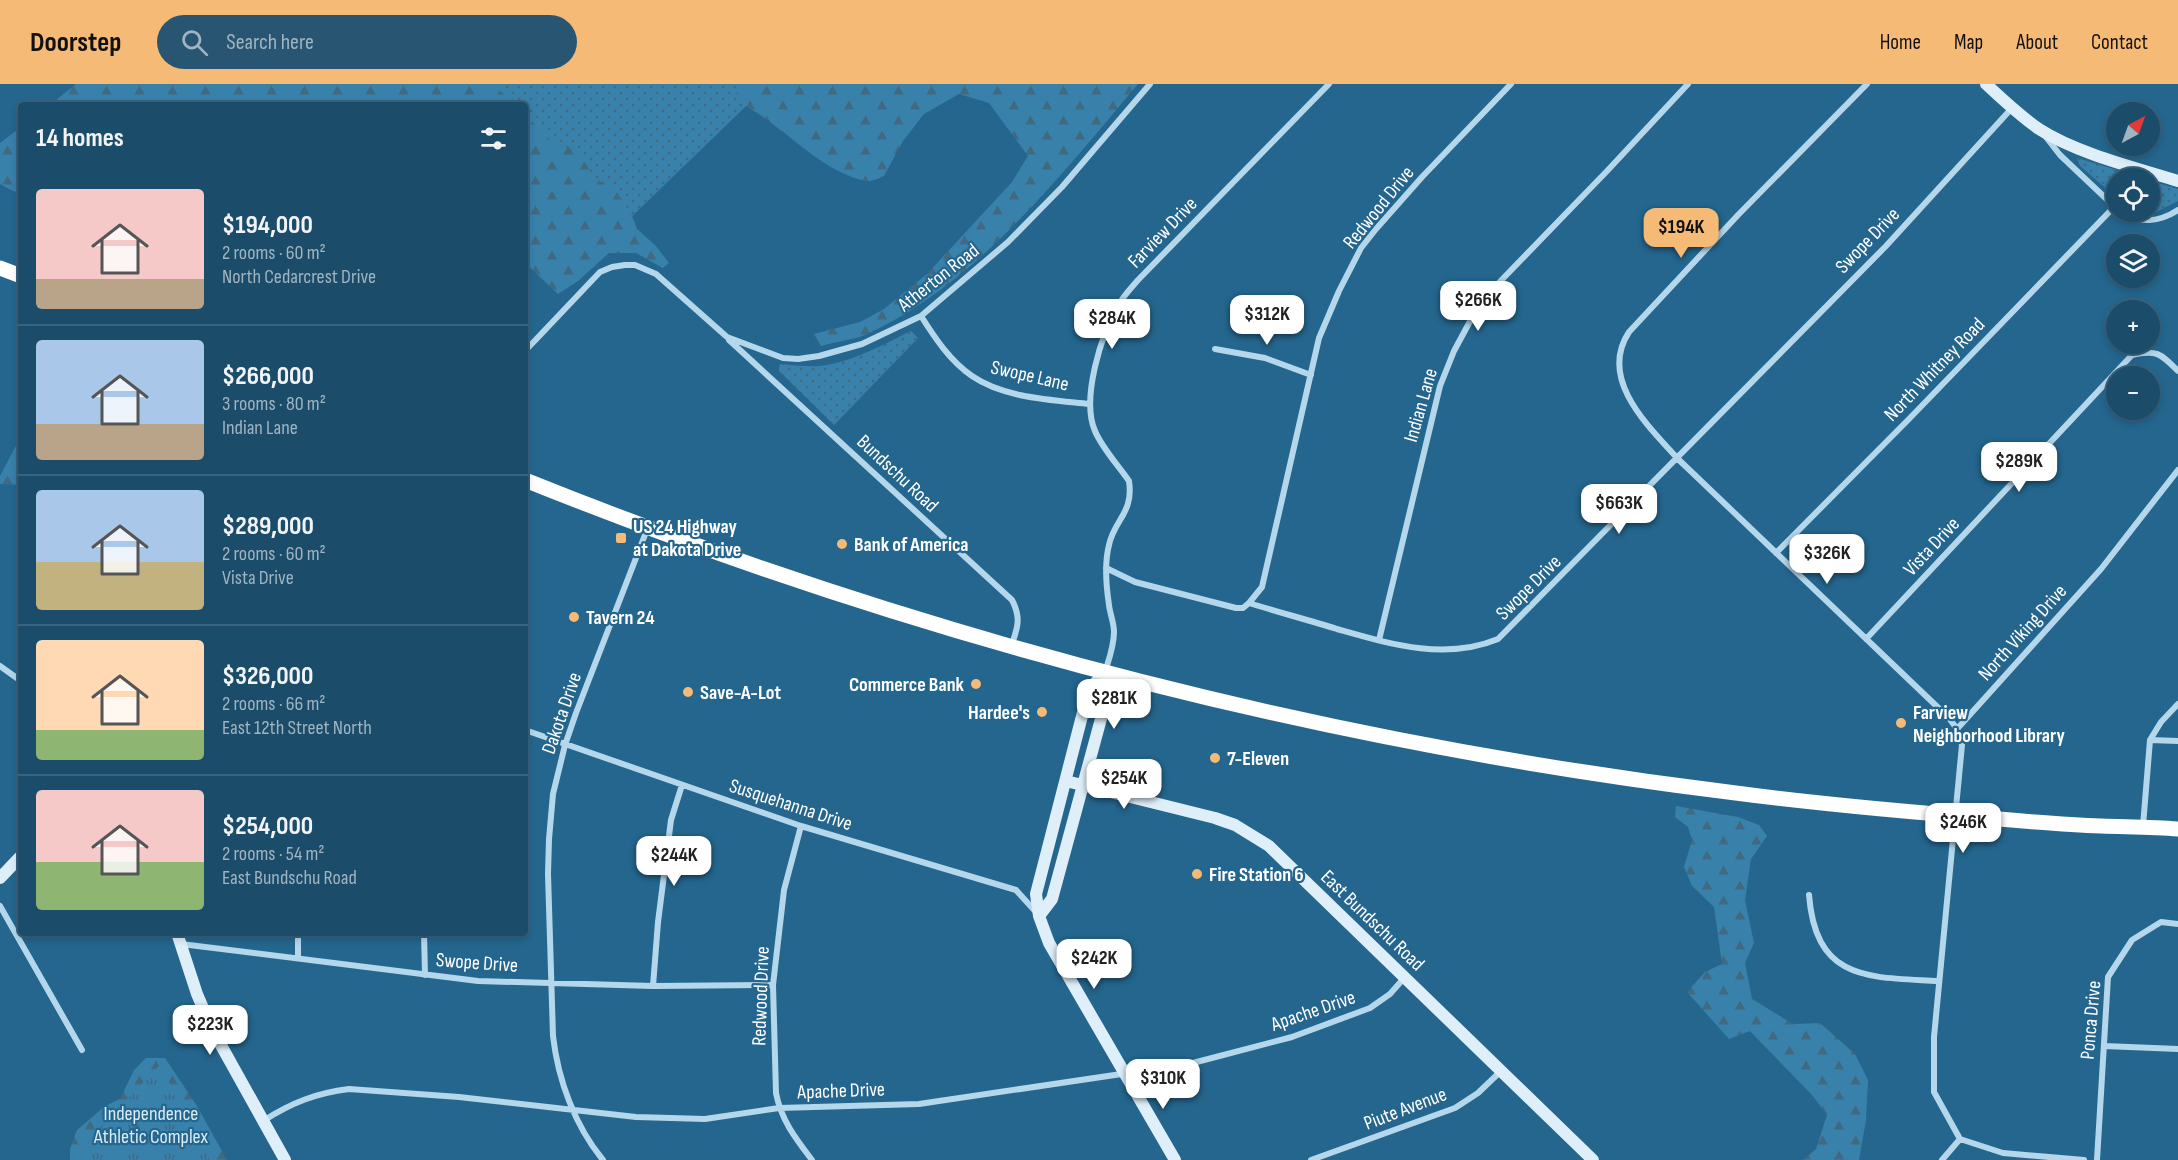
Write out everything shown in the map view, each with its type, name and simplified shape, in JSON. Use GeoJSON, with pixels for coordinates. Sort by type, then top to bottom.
{"type":"FeatureCollection","features":[{"type":"Feature","properties":{"kind":"highway"},"geometry":{"type":"LineString","coordinates":[[0,268],[18,275]]}},
{"type":"Feature","properties":{"kind":"highway"},"geometry":{"type":"LineString","coordinates":[[528,481],[819,588],[948,629],[1105,673],[1301,719],[1479,754],[1725,792],[1955,816],[2102,826],[2178,828]]}},
{"type":"Feature","properties":{"kind":"street","name":"Atherton Road"},"geometry":{"type":"LineString","coordinates":[[528,348],[600,272],[625,265],[635,266],[656,274],[727,337],[783,358],[798,359],[819,356],[862,344],[921,316],[1008,242],[1062,187],[1150,84]]}},
{"type":"Feature","properties":{"kind":"street","name":"Farview Drive"},"geometry":{"type":"LineString","coordinates":[[1105,673],[1113,647],[1114,631],[1106,568],[1109,543],[1128,509],[1130,490],[1129,481],[1095,432],[1089,404],[1102,338],[1118,304],[1138,280],[1329,84]]}},
{"type":"Feature","properties":{"kind":"street","name":"Redwood Drive"},"geometry":{"type":"LineString","coordinates":[[1249,603],[1262,587],[1319,338],[1339,291],[1361,248],[1422,177],[1511,84]]}},
{"type":"Feature","properties":{"kind":"street","name":"Indian Lane"},"geometry":{"type":"LineString","coordinates":[[1379,640],[1440,386],[1454,351],[1475,312],[1489,293],[1529,250],[1688,84]]}},
{"type":"Feature","properties":{"kind":"street"},"geometry":{"type":"LineString","coordinates":[[1867,84],[1738,215],[1624,339],[1619,351],[1618,364],[1624,387],[1644,421],[1677,459],[1949,718],[1957,729],[1962,745],[1948,874],[1943,956],[1938,981],[1934,1036],[1934,1092],[1960,1139],[2002,1153],[2084,1160]]}},
{"type":"Feature","properties":{"kind":"street"},"geometry":{"type":"LineString","coordinates":[[1986,84],[2040,129],[2108,159],[2178,181]]}},
{"type":"Feature","properties":{"kind":"street","name":"Swope Drive"},"geometry":{"type":"LineString","coordinates":[[1106,568],[1135,582],[1236,608],[1243,608],[1249,603],[1409,648],[1444,650],[1479,647],[1498,639],[1886,246],[2012,108]]}},
{"type":"Feature","properties":{"kind":"street"},"geometry":{"type":"LineString","coordinates":[[2040,129],[2060,155],[2106,199]]}},
{"type":"Feature","properties":{"kind":"street"},"geometry":{"type":"LineString","coordinates":[[2160,220],[2178,210]]}},
{"type":"Feature","properties":{"kind":"street","name":"North Whitney Road"},"geometry":{"type":"LineString","coordinates":[[1776,553],[2106,217]]}},
{"type":"Feature","properties":{"kind":"street","name":"Swope Lane"},"geometry":{"type":"LineString","coordinates":[[921,316],[936,340],[954,360],[980,381],[1015,393],[1089,404]]}},
{"type":"Feature","properties":{"kind":"street","name":"Bundschu Road"},"geometry":{"type":"LineString","coordinates":[[727,337],[1012,600],[1018,611],[1019,623],[1012,646]]}},
{"type":"Feature","properties":{"kind":"street"},"geometry":{"type":"LineString","coordinates":[[1215,349],[1265,358],[1311,375]]}},
{"type":"Feature","properties":{"kind":"street","name":"Vista Drive"},"geometry":{"type":"LineString","coordinates":[[1866,639],[2132,356],[2148,352],[2163,357],[2178,371]]}},
{"type":"Feature","properties":{"kind":"street","name":"North Viking Drive"},"geometry":{"type":"LineString","coordinates":[[1957,729],[2101,569],[2178,470]]}},
{"type":"Feature","properties":{"kind":"street","name":"Dakota Drive"},"geometry":{"type":"LineString","coordinates":[[603,1160],[587,1138],[556,1062],[553,1036],[549,839],[554,794],[566,745],[648,527]]}},
{"type":"Feature","properties":{"kind":"street"},"geometry":{"type":"LineString","coordinates":[[0,666],[18,679]]}},
{"type":"Feature","properties":{"kind":"street"},"geometry":{"type":"LineString","coordinates":[[1105,673],[1089,689],[1036,894],[1039,916],[1049,943],[1175,1160]]}},
{"type":"Feature","properties":{"kind":"street"},"geometry":{"type":"LineString","coordinates":[[1039,916],[1052,899],[1095,743],[1108,693],[1105,673]]}},
{"type":"Feature","properties":{"kind":"street"},"geometry":{"type":"LineString","coordinates":[[2143,826],[2150,740],[2161,722],[2178,704]]}},
{"type":"Feature","properties":{"kind":"street","name":"Susquehanna Drive"},"geometry":{"type":"LineString","coordinates":[[528,731],[801,826],[1016,890],[1039,916]]}},
{"type":"Feature","properties":{"kind":"street"},"geometry":{"type":"LineString","coordinates":[[1078,738],[1095,743]]}},
{"type":"Feature","properties":{"kind":"street"},"geometry":{"type":"LineString","coordinates":[[2150,740],[2178,741]]}},
{"type":"Feature","properties":{"kind":"street","name":"East Bundschu Road"},"geometry":{"type":"LineString","coordinates":[[1066,781],[1215,818],[1235,825],[1269,846],[1593,1160]]}},
{"type":"Feature","properties":{"kind":"street"},"geometry":{"type":"LineString","coordinates":[[653,986],[670,820],[682,785]]}},
{"type":"Feature","properties":{"kind":"street","name":"Redwood Drive"},"geometry":{"type":"LineString","coordinates":[[801,826],[784,890],[773,985],[776,1093],[779,1108],[788,1128],[812,1160]]}},
{"type":"Feature","properties":{"kind":"street"},"geometry":{"type":"LineString","coordinates":[[0,878],[18,859]]}},
{"type":"Feature","properties":{"kind":"street"},"geometry":{"type":"LineString","coordinates":[[1809,895],[1810,915],[1818,937],[1827,951],[1844,966],[1871,977],[1938,981]]}},
{"type":"Feature","properties":{"kind":"street"},"geometry":{"type":"LineString","coordinates":[[0,906],[82,1050]]}},
{"type":"Feature","properties":{"kind":"street","name":"Ponca Drive"},"geometry":{"type":"LineString","coordinates":[[2097,1160],[2108,976],[2132,940],[2161,922],[2178,924]]}},
{"type":"Feature","properties":{"kind":"street"},"geometry":{"type":"LineString","coordinates":[[298,936],[298,958]]}},
{"type":"Feature","properties":{"kind":"street"},"geometry":{"type":"LineString","coordinates":[[424,936],[424,975]]}},
{"type":"Feature","properties":{"kind":"street"},"geometry":{"type":"LineString","coordinates":[[179,939],[197,994],[212,1029],[285,1160]]}},
{"type":"Feature","properties":{"kind":"street","name":"Swope Drive"},"geometry":{"type":"LineString","coordinates":[[179,939],[298,958],[478,981],[653,986],[773,985]]}},
{"type":"Feature","properties":{"kind":"street","name":"Apache Drive"},"geometry":{"type":"LineString","coordinates":[[263,1121],[292,1103],[309,1096],[349,1089],[459,1097],[636,1117],[705,1119],[779,1108],[919,1104],[1189,1064],[1292,1037],[1370,1008],[1390,994],[1405,977]]}},
{"type":"Feature","properties":{"kind":"street"},"geometry":{"type":"LineString","coordinates":[[2104,1046],[2178,1049]]}},
{"type":"Feature","properties":{"kind":"street","name":"Piute Avenue"},"geometry":{"type":"LineString","coordinates":[[1311,1160],[1455,1108],[1478,1092],[1501,1071]]}},
{"type":"Feature","properties":{"kind":"street"},"geometry":{"type":"LineString","coordinates":[[1942,1160],[1960,1139]]}},
{"type":"Feature","properties":{"kind":"green space"},"geometry":{"type":"Polygon","coordinates":[[[76,84],[493,84],[512,102],[54,102],[76,84]]]}},
{"type":"Feature","properties":{"kind":"green space"},"geometry":{"type":"Polygon","coordinates":[[[480,84],[769,84],[626,222],[528,129],[528,102],[499,102],[480,84]]]}},
{"type":"Feature","properties":{"kind":"green space"},"geometry":{"type":"Polygon","coordinates":[[[736,84],[1138,84],[1047,190],[980,258],[905,314],[865,335],[821,346],[814,334],[860,322],[884,309],[927,274],[1012,182],[1028,156],[989,103],[959,94],[924,114],[903,141],[884,176],[866,181],[849,176],[832,167],[738,102],[736,84]]]}},
{"type":"Feature","properties":{"kind":"green space"},"geometry":{"type":"Polygon","coordinates":[[[528,118],[555,144],[576,149],[595,178],[617,192],[637,229],[656,246],[669,263],[663,268],[636,253],[609,253],[578,281],[558,294],[528,266],[528,118]]]}},
{"type":"Feature","properties":{"kind":"green space"},"geometry":{"type":"Polygon","coordinates":[[[18,129],[18,192],[0,184],[0,143],[18,129]]]}},
{"type":"Feature","properties":{"kind":"green space"},"geometry":{"type":"Polygon","coordinates":[[[2077,158],[2110,168],[2106,168],[2106,188],[2080,166],[2077,158]]]}},
{"type":"Feature","properties":{"kind":"green space"},"geometry":{"type":"Polygon","coordinates":[[[2160,184],[2178,189],[2178,201],[2160,210],[2160,184]]]}},
{"type":"Feature","properties":{"kind":"green space"},"geometry":{"type":"Polygon","coordinates":[[[911,331],[918,338],[834,425],[779,371],[780,364],[826,365],[853,358],[911,331]]]}},
{"type":"Feature","properties":{"kind":"green space"},"geometry":{"type":"Polygon","coordinates":[[[18,442],[18,485],[0,484],[0,476],[18,442]]]}},
{"type":"Feature","properties":{"kind":"green space"},"geometry":{"type":"Polygon","coordinates":[[[1676,806],[1738,817],[1759,825],[1767,836],[1751,859],[1745,900],[1754,943],[1745,963],[1752,999],[1793,1024],[1820,1023],[1855,1054],[1868,1080],[1866,1120],[1859,1160],[1803,1160],[1816,1149],[1827,1115],[1812,1095],[1750,1031],[1729,1039],[1687,992],[1705,972],[1722,964],[1714,907],[1692,886],[1684,867],[1692,840],[1688,827],[1675,817],[1676,806]]]}},
{"type":"Feature","properties":{"kind":"green space","name":"Independence Athletic Complex"},"geometry":{"type":"Polygon","coordinates":[[[146,1058],[165,1058],[197,1106],[227,1160],[70,1160],[70,1149],[77,1130],[105,1106],[120,1099],[134,1070],[146,1058]]]}},
{"type":"Feature","properties":{"kind":"green space","name":"Independence Athletic Complex"},"geometry":{"type":"Polygon","coordinates":[[[160,1065],[210,1160],[69,1160],[160,1065]]]}},
{"type":"Feature","properties":{"kind":"place","name":"US 24 Highway at Dakota Drive"},"geometry":{"type":"Point","coordinates":[621,538]}},
{"type":"Feature","properties":{"kind":"place","name":"Bank of America"},"geometry":{"type":"Point","coordinates":[842,544]}},
{"type":"Feature","properties":{"kind":"place","name":"Tavern 24"},"geometry":{"type":"Point","coordinates":[574,617]}},
{"type":"Feature","properties":{"kind":"place","name":"Commerce Bank"},"geometry":{"type":"Point","coordinates":[976,684]}},
{"type":"Feature","properties":{"kind":"place","name":"Save-A-Lot"},"geometry":{"type":"Point","coordinates":[688,692]}},
{"type":"Feature","properties":{"kind":"place","name":"Hardee's"},"geometry":{"type":"Point","coordinates":[1042,712]}},
{"type":"Feature","properties":{"kind":"place","name":"Farview Neighborhood Library"},"geometry":{"type":"Point","coordinates":[1901,723]}},
{"type":"Feature","properties":{"kind":"place","name":"7-Eleven"},"geometry":{"type":"Point","coordinates":[1215,758]}},
{"type":"Feature","properties":{"kind":"place","name":"Fire Station 6"},"geometry":{"type":"Point","coordinates":[1197,874]}}]}
